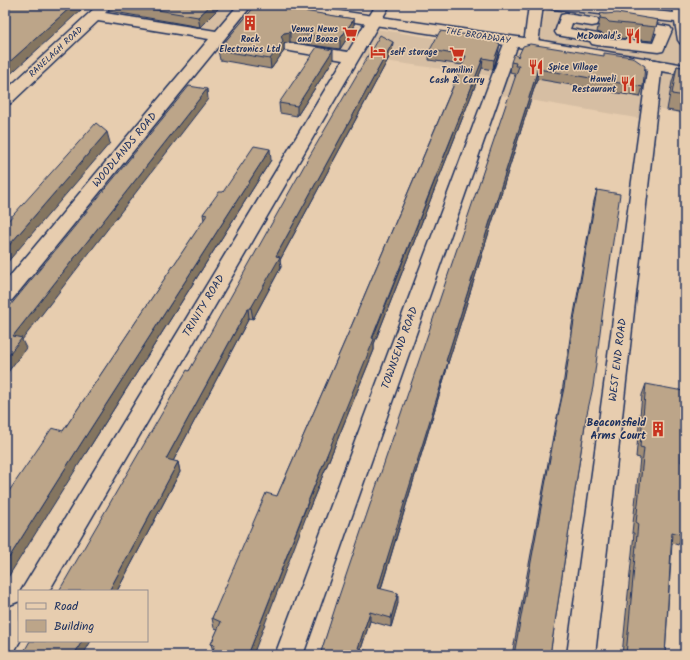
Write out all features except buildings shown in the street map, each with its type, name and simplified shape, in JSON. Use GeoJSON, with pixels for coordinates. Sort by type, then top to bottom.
{"type":"FeatureCollection","features":[{"type":"Feature","properties":{"kind":"main road","name":"THE BROADWAY"},"geometry":{"type":"LineString","coordinates":[[270,5],[378,13],[522,43],[596,45],[655,64],[685,70]]}},
{"type":"Feature","properties":{"kind":"street","name":"RANELAGH ROAD"},"geometry":{"type":"LineString","coordinates":[[5,100],[106,5]]}},
{"type":"Feature","properties":{"kind":"street","name":"WOODLANDS ROAD"},"geometry":{"type":"LineString","coordinates":[[5,295],[245,5]]}},
{"type":"Feature","properties":{"kind":"street","name":"TOWNSEND ROAD"},"geometry":{"type":"LineString","coordinates":[[289,655],[536,5]]}},
{"type":"Feature","properties":{"kind":"street"},"geometry":{"type":"LineString","coordinates":[[553,5],[681,11],[685,40]]}},
{"type":"Feature","properties":{"kind":"street","name":"TRINITY ROAD"},"geometry":{"type":"LineString","coordinates":[[35,590],[378,13]]}},
{"type":"Feature","properties":{"kind":"street"},"geometry":{"type":"LineString","coordinates":[[95,16],[219,36]]}},
{"type":"Feature","properties":{"kind":"street"},"geometry":{"type":"LineString","coordinates":[[566,18],[602,23],[614,22],[665,30],[658,48],[596,45],[562,32],[566,18]]}},
{"type":"Feature","properties":{"kind":"street"},"geometry":{"type":"LineString","coordinates":[[596,45],[602,23]]}},
{"type":"Feature","properties":{"kind":"street"},"geometry":{"type":"LineString","coordinates":[[290,47],[353,57]]}},
{"type":"Feature","properties":{"kind":"street","name":"WEST END ROAD"},"geometry":{"type":"LineString","coordinates":[[582,655],[655,64]]}},
{"type":"Feature","properties":{"kind":"street"},"geometry":{"type":"LineString","coordinates":[[5,640],[18,618]]}},
{"type":"Feature","properties":{"kind":"shaded area"},"geometry":{"type":"Polygon","coordinates":[[[54,5],[222,5],[535,54],[547,5],[676,24],[685,32],[685,114],[653,107],[648,120],[494,94],[500,77],[356,57],[225,33],[92,17],[98,11],[54,5]]]}},
{"type":"Feature","properties":{"kind":"place","name":"Rock Electronics Ltd"},"geometry":{"type":"Point","coordinates":[250,23]}},
{"type":"Feature","properties":{"kind":"place","name":"Venus News and Booze"},"geometry":{"type":"Point","coordinates":[350,34]}},
{"type":"Feature","properties":{"kind":"place","name":"McDonald's"},"geometry":{"type":"Point","coordinates":[633,36]}},
{"type":"Feature","properties":{"kind":"place","name":"self storage"},"geometry":{"type":"Point","coordinates":[378,52]}},
{"type":"Feature","properties":{"kind":"place","name":"Tamilini Cash & Carry"},"geometry":{"type":"Point","coordinates":[457,54]}},
{"type":"Feature","properties":{"kind":"place","name":"Spice Village"},"geometry":{"type":"Point","coordinates":[536,67]}},
{"type":"Feature","properties":{"kind":"place","name":"Haweli Restaurant"},"geometry":{"type":"Point","coordinates":[628,84]}},
{"type":"Feature","properties":{"kind":"place","name":"Beaconsfield Arms Court"},"geometry":{"type":"Point","coordinates":[658,429]}}]}
